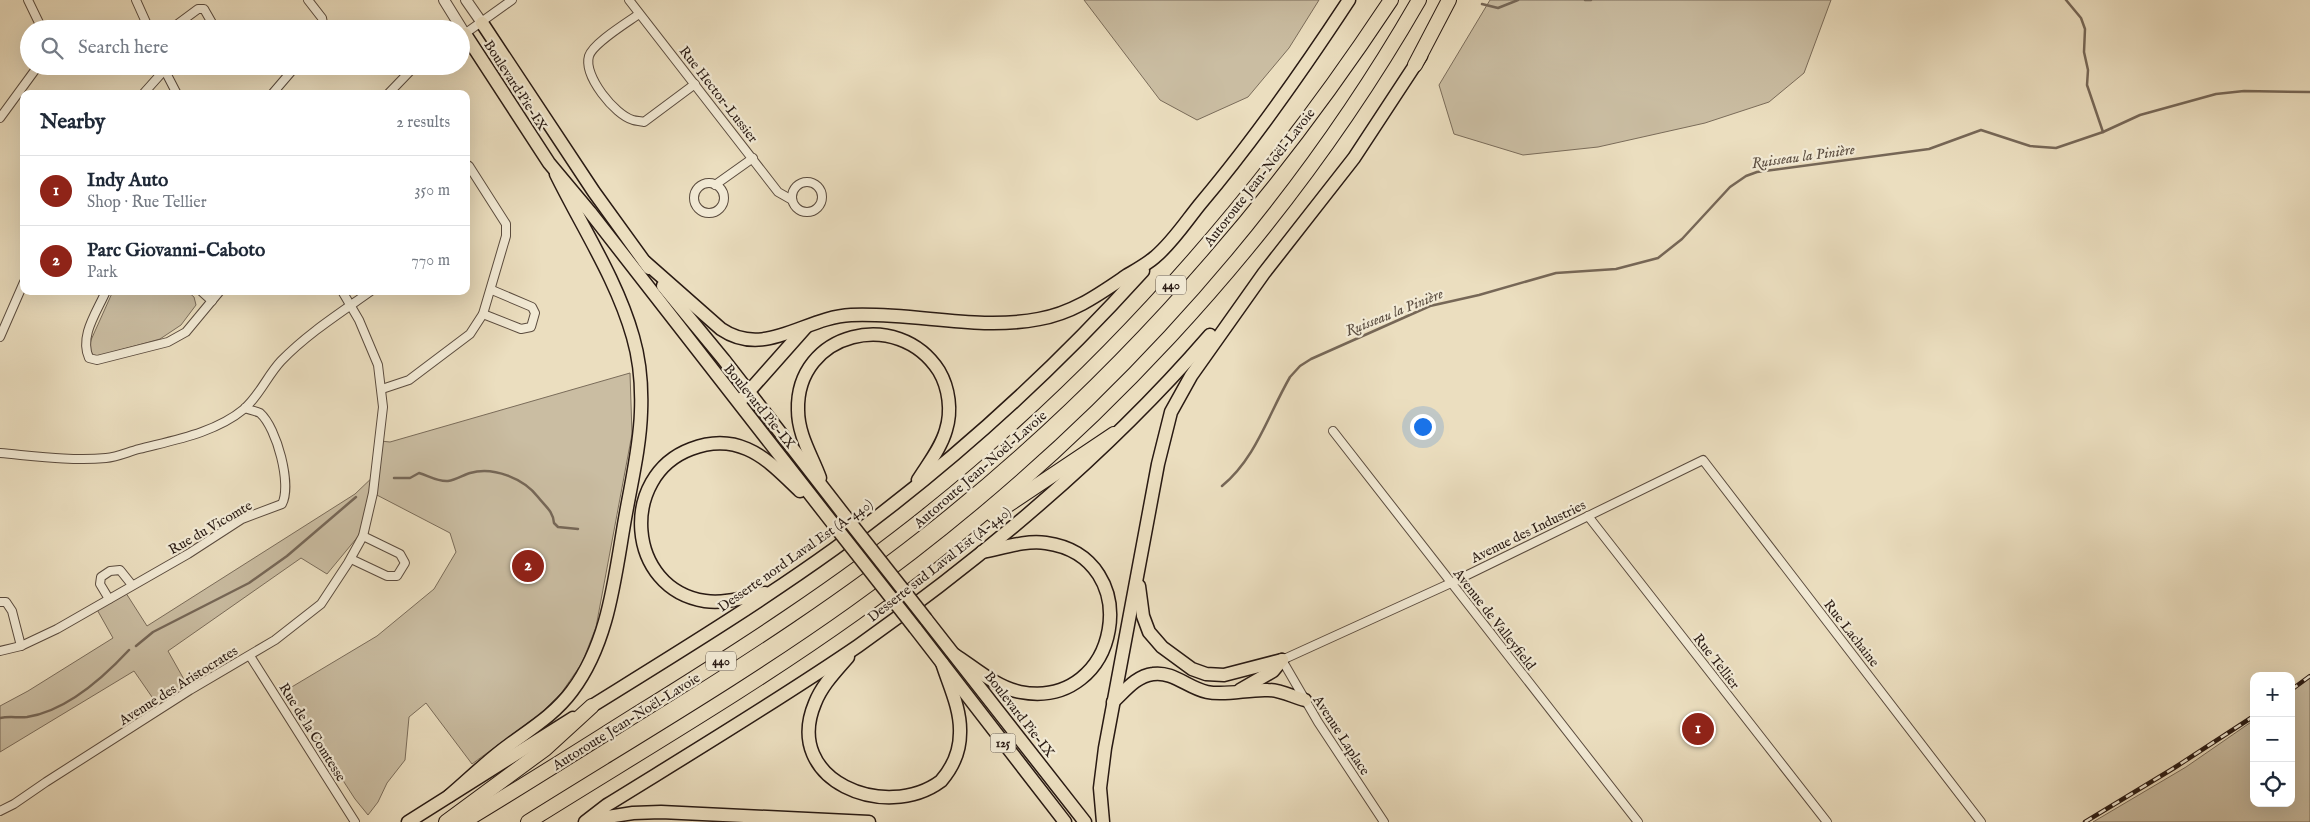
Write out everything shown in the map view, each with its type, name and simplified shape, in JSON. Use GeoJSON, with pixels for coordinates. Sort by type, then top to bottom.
{"type":"FeatureCollection","features":[{"type":"Feature","properties":{"kind":"highway","name":"Autoroute Jean-Noël-Lavoie"},"geometry":{"type":"LineString","coordinates":[[464,822],[693,679],[813,601],[916,524],[988,465],[1099,361],[1198,254],[1295,133],[1391,0]]}},
{"type":"Feature","properties":{"kind":"highway","name":"440"},"geometry":{"type":"LineString","coordinates":[[529,821],[794,654],[862,608],[940,549],[1012,489],[1085,423],[1202,302],[1263,228],[1335,132],[1381,63],[1419,0]]}},
{"type":"Feature","properties":{"kind":"highway"},"geometry":{"type":"LineString","coordinates":[[1415,65],[1449,0]]}},
{"type":"Feature","properties":{"kind":"highway"},"geometry":{"type":"LineString","coordinates":[[940,549],[1114,434]]}},
{"type":"Feature","properties":{"kind":"highway"},"geometry":{"type":"LineString","coordinates":[[446,822],[545,749],[592,706]]}},
{"type":"Feature","properties":{"kind":"main road"},"geometry":{"type":"LineString","coordinates":[[645,262],[715,325],[732,336],[747,341],[758,341],[830,318],[854,315],[991,324],[1045,318],[1068,312],[1090,300],[1156,256],[1254,137],[1349,0]]}},
{"type":"Feature","properties":{"kind":"main road"},"geometry":{"type":"LineString","coordinates":[[1104,822],[1100,799],[1101,778],[1113,702],[1160,453],[1168,422],[1176,402],[1206,354],[1264,273],[1354,158],[1456,0]]}},
{"type":"Feature","properties":{"kind":"main road","name":"Boulevard Pie-IX"},"geometry":{"type":"LineString","coordinates":[[482,22],[594,192],[645,262],[1085,822]]}},
{"type":"Feature","properties":{"kind":"main road","name":"Boulevard Pie-IX"},"geometry":{"type":"LineString","coordinates":[[470,45],[556,174],[590,212],[1065,822]]}},
{"type":"Feature","properties":{"kind":"main road"},"geometry":{"type":"LineString","coordinates":[[506,98],[512,89],[525,89]]}},
{"type":"Feature","properties":{"kind":"main road"},"geometry":{"type":"LineString","coordinates":[[449,796],[509,745],[555,711],[577,685],[588,666],[606,617],[632,478],[641,413],[640,373],[633,337],[613,285],[556,174]]}},
{"type":"Feature","properties":{"kind":"main road","name":"Desserte nord Laval Est (A-440)"},"geometry":{"type":"LineString","coordinates":[[408,822],[773,592],[842,543],[911,490],[970,440],[1052,365],[1156,256]]}},
{"type":"Feature","properties":{"kind":"main road","name":"Desserte sud Laval Est (A-440)"},"geometry":{"type":"LineString","coordinates":[[587,821],[607,805],[762,708],[858,645],[980,552],[1054,490],[1158,392],[1264,273]]}},
{"type":"Feature","properties":{"kind":"main road"},"geometry":{"type":"LineString","coordinates":[[738,403],[806,327]]}},
{"type":"Feature","properties":{"kind":"main road"},"geometry":{"type":"LineString","coordinates":[[824,490],[800,430],[798,404],[801,385],[810,366],[830,347],[857,336],[875,334],[903,340],[921,350],[937,368],[947,393],[949,415],[944,437],[911,490]]}},
{"type":"Feature","properties":{"kind":"main road"},"geometry":{"type":"LineString","coordinates":[[773,592],[729,601],[705,601],[680,592],[661,576],[647,555],[640,529],[644,498],[656,474],[671,459],[694,448],[717,443],[736,446],[752,451],[770,463],[832,522]]}},
{"type":"Feature","properties":{"kind":"main road"},"geometry":{"type":"LineString","coordinates":[[955,655],[1008,688],[1027,693],[1046,692],[1069,685],[1089,672],[1104,650],[1110,633],[1110,608],[1106,590],[1093,568],[1078,555],[1058,546],[1040,542],[1020,543],[980,552]]}},
{"type":"Feature","properties":{"kind":"main road"},"geometry":{"type":"LineString","coordinates":[[1138,573],[1146,627],[1162,647],[1192,668],[1206,674],[1224,675],[1282,660]]}},
{"type":"Feature","properties":{"kind":"main road"},"geometry":{"type":"LineString","coordinates":[[858,645],[820,693],[811,716],[809,736],[814,761],[830,784],[847,797],[870,806],[893,806],[916,800],[933,789],[951,768],[958,748],[960,725],[942,663]]}},
{"type":"Feature","properties":{"kind":"main road"},"geometry":{"type":"LineString","coordinates":[[1240,690],[1273,671],[1282,660]]}},
{"type":"Feature","properties":{"kind":"main road"},"geometry":{"type":"LineString","coordinates":[[1113,702],[1139,678],[1156,673],[1167,674],[1206,692],[1274,690],[1305,700]]}},
{"type":"Feature","properties":{"kind":"main road"},"geometry":{"type":"LineString","coordinates":[[587,821],[634,813],[661,812],[869,822]]}},
{"type":"Feature","properties":{"kind":"street"},"geometry":{"type":"LineString","coordinates":[[28,0],[38,20]]}},
{"type":"Feature","properties":{"kind":"street"},"geometry":{"type":"LineString","coordinates":[[136,0],[145,20]]}},
{"type":"Feature","properties":{"kind":"street"},"geometry":{"type":"LineString","coordinates":[[308,0],[322,20]]}},
{"type":"Feature","properties":{"kind":"street","name":"Boulevard Pie-IX"},"geometry":{"type":"LineString","coordinates":[[444,0],[455,20]]}},
{"type":"Feature","properties":{"kind":"street","name":"Boulevard Pie-IX"},"geometry":{"type":"LineString","coordinates":[[466,0],[482,22]]}},
{"type":"Feature","properties":{"kind":"street"},"geometry":{"type":"LineString","coordinates":[[470,30],[512,0]]}},
{"type":"Feature","properties":{"kind":"street","name":"Rue Hector-Lussier"},"geometry":{"type":"LineString","coordinates":[[629,0],[778,192],[792,200],[796,208],[810,213],[821,204],[823,195],[817,185],[807,182],[802,183],[794,190],[792,200]]}},
{"type":"Feature","properties":{"kind":"street"},"geometry":{"type":"LineString","coordinates":[[183,20],[198,9],[204,9],[210,20]]}},
{"type":"Feature","properties":{"kind":"street"},"geometry":{"type":"LineString","coordinates":[[639,14],[600,43],[589,55],[588,69],[596,84],[616,110],[632,120],[644,122],[695,84]]}},
{"type":"Feature","properties":{"kind":"street"},"geometry":{"type":"LineString","coordinates":[[0,118],[3,106],[30,75]]}},
{"type":"Feature","properties":{"kind":"street"},"geometry":{"type":"LineString","coordinates":[[146,90],[158,75]]}},
{"type":"Feature","properties":{"kind":"street"},"geometry":{"type":"LineString","coordinates":[[169,75],[176,90]]}},
{"type":"Feature","properties":{"kind":"street"},"geometry":{"type":"LineString","coordinates":[[275,90],[288,75]]}},
{"type":"Feature","properties":{"kind":"street"},"geometry":{"type":"LineString","coordinates":[[392,90],[406,75]]}},
{"type":"Feature","properties":{"kind":"street"},"geometry":{"type":"LineString","coordinates":[[715,185],[753,158]]}},
{"type":"Feature","properties":{"kind":"street"},"geometry":{"type":"LineString","coordinates":[[382,389],[409,380],[470,334],[483,314],[492,290],[506,236],[506,224],[470,166]]}},
{"type":"Feature","properties":{"kind":"street"},"geometry":{"type":"LineString","coordinates":[[483,314],[521,329],[531,327],[535,313],[532,307],[492,290]]}},
{"type":"Feature","properties":{"kind":"street"},"geometry":{"type":"LineString","coordinates":[[0,337],[20,291]]}},
{"type":"Feature","properties":{"kind":"street"},"geometry":{"type":"LineString","coordinates":[[104,295],[86,336],[85,349],[89,358],[96,360],[168,342],[186,332],[217,295]]}},
{"type":"Feature","properties":{"kind":"street"},"geometry":{"type":"LineString","coordinates":[[205,295],[212,301]]}},
{"type":"Feature","properties":{"kind":"street","name":"Avenue des Aristocrates"},"geometry":{"type":"LineString","coordinates":[[0,811],[14,804],[190,690],[275,640],[322,604],[351,559],[363,536],[377,473],[383,408],[378,365],[345,295]]}},
{"type":"Feature","properties":{"kind":"street"},"geometry":{"type":"LineString","coordinates":[[0,453],[74,459],[108,458],[186,437],[234,416],[245,408],[258,395],[277,365],[293,349],[365,295]]}},
{"type":"Feature","properties":{"kind":"street","name":"Rue du Vicomte"},"geometry":{"type":"LineString","coordinates":[[0,651],[21,646],[57,629],[188,554],[242,519],[282,504],[286,497],[285,479],[274,434],[259,413],[245,408]]}},
{"type":"Feature","properties":{"kind":"street","name":"Avenue de Valleyfield"},"geometry":{"type":"LineString","coordinates":[[1333,431],[1638,822]]}},
{"type":"Feature","properties":{"kind":"street","name":"Avenue des Industries"},"geometry":{"type":"LineString","coordinates":[[1282,660],[1451,583],[1703,460]]}},
{"type":"Feature","properties":{"kind":"street","name":"Rue Lachaine"},"geometry":{"type":"LineString","coordinates":[[1703,460],[1981,822]]}},
{"type":"Feature","properties":{"kind":"street","name":"Rue Tellier"},"geometry":{"type":"LineString","coordinates":[[1588,516],[1827,822]]}},
{"type":"Feature","properties":{"kind":"street"},"geometry":{"type":"LineString","coordinates":[[351,559],[387,576],[397,576],[401,572],[405,562],[400,554],[363,536]]}},
{"type":"Feature","properties":{"kind":"street"},"geometry":{"type":"LineString","coordinates":[[109,599],[100,584],[100,577],[110,571],[120,570],[132,585]]}},
{"type":"Feature","properties":{"kind":"street"},"geometry":{"type":"LineString","coordinates":[[0,602],[6,602],[12,611],[21,646]]}},
{"type":"Feature","properties":{"kind":"street","name":"Rue de la Comtesse"},"geometry":{"type":"LineString","coordinates":[[250,656],[355,822]]}},
{"type":"Feature","properties":{"kind":"street","name":"Avenue Laplace"},"geometry":{"type":"LineString","coordinates":[[1282,660],[1305,700],[1384,822]]}},
{"type":"Feature","properties":{"kind":"shaded area"},"geometry":{"type":"Polygon","coordinates":[[[1084,0],[1319,0],[1289,48],[1248,97],[1197,120],[1160,100],[1084,0]]]}},
{"type":"Feature","properties":{"kind":"shaded area"},"geometry":{"type":"Polygon","coordinates":[[[1490,0],[1831,0],[1804,73],[1769,102],[1705,123],[1598,147],[1523,155],[1454,134],[1439,85],[1490,0]]]}},
{"type":"Feature","properties":{"kind":"shaded area"},"geometry":{"type":"Polygon","coordinates":[[[111,295],[192,295],[194,297],[196,305],[181,325],[160,339],[95,357],[89,349],[91,340],[111,295]]]}},
{"type":"Feature","properties":{"kind":"shaded area"},"geometry":{"type":"Polygon","coordinates":[[[630,373],[632,434],[596,627],[582,663],[562,692],[540,714],[472,764],[426,703],[409,717],[405,760],[387,783],[378,802],[368,815],[355,799],[285,691],[377,636],[434,589],[456,552],[450,533],[373,493],[365,528],[327,574],[301,558],[168,651],[190,690],[161,710],[134,671],[0,752],[0,706],[28,691],[113,638],[95,606],[124,590],[147,626],[355,494],[377,473],[380,441],[390,442],[630,373]]]}},
{"type":"Feature","properties":{"kind":"shaded area"},"geometry":{"type":"Polygon","coordinates":[[[2310,677],[2310,822],[2093,822],[2186,767],[2250,723],[2250,807],[2295,807],[2295,689],[2310,677]]]}},
{"type":"Feature","properties":{"kind":"waterway"},"geometry":{"type":"LineString","coordinates":[[1482,4],[1498,8],[1518,0]]}},
{"type":"Feature","properties":{"kind":"waterway"},"geometry":{"type":"LineString","coordinates":[[1585,0],[1591,0]]}},
{"type":"Feature","properties":{"kind":"waterway"},"geometry":{"type":"LineString","coordinates":[[2066,0],[2081,18],[2085,29],[2084,52],[2088,70],[2087,85],[2103,132]]}},
{"type":"Feature","properties":{"kind":"waterway","name":"Ruisseau la Pinière"},"geometry":{"type":"LineString","coordinates":[[1222,486],[1234,475],[1253,449],[1290,377],[1300,366],[1311,359],[1430,306],[1479,295],[1556,273],[1616,269],[1658,258],[1682,239],[1730,187],[1746,176],[1757,172],[1929,149],[1981,130],[2030,146],[2056,148],[2103,132],[2140,115],[2216,94],[2244,91],[2310,92]]}},
{"type":"Feature","properties":{"kind":"waterway"},"geometry":{"type":"LineString","coordinates":[[394,478],[410,478],[419,473],[437,480],[448,481],[479,471],[498,473],[517,480],[532,491],[548,509],[554,523],[558,527],[578,529]]}},
{"type":"Feature","properties":{"kind":"waterway"},"geometry":{"type":"LineString","coordinates":[[136,646],[153,632],[249,583],[287,556],[356,497]]}},
{"type":"Feature","properties":{"kind":"waterway"},"geometry":{"type":"LineString","coordinates":[[0,718],[27,717],[42,714],[70,701],[96,682],[129,650]]}},
{"type":"Feature","properties":{"kind":"railway"},"geometry":{"type":"LineString","coordinates":[[2295,687],[2310,676]]}},
{"type":"Feature","properties":{"kind":"railway"},"geometry":{"type":"LineString","coordinates":[[2085,822],[2174,768],[2252,717]]}},
{"type":"Feature","properties":{"kind":"place","name":"Parc Giovanni-Caboto"},"geometry":{"type":"Point","coordinates":[528,566]}},
{"type":"Feature","properties":{"kind":"place","name":"Indy Auto"},"geometry":{"type":"Point","coordinates":[1698,729]}}]}
